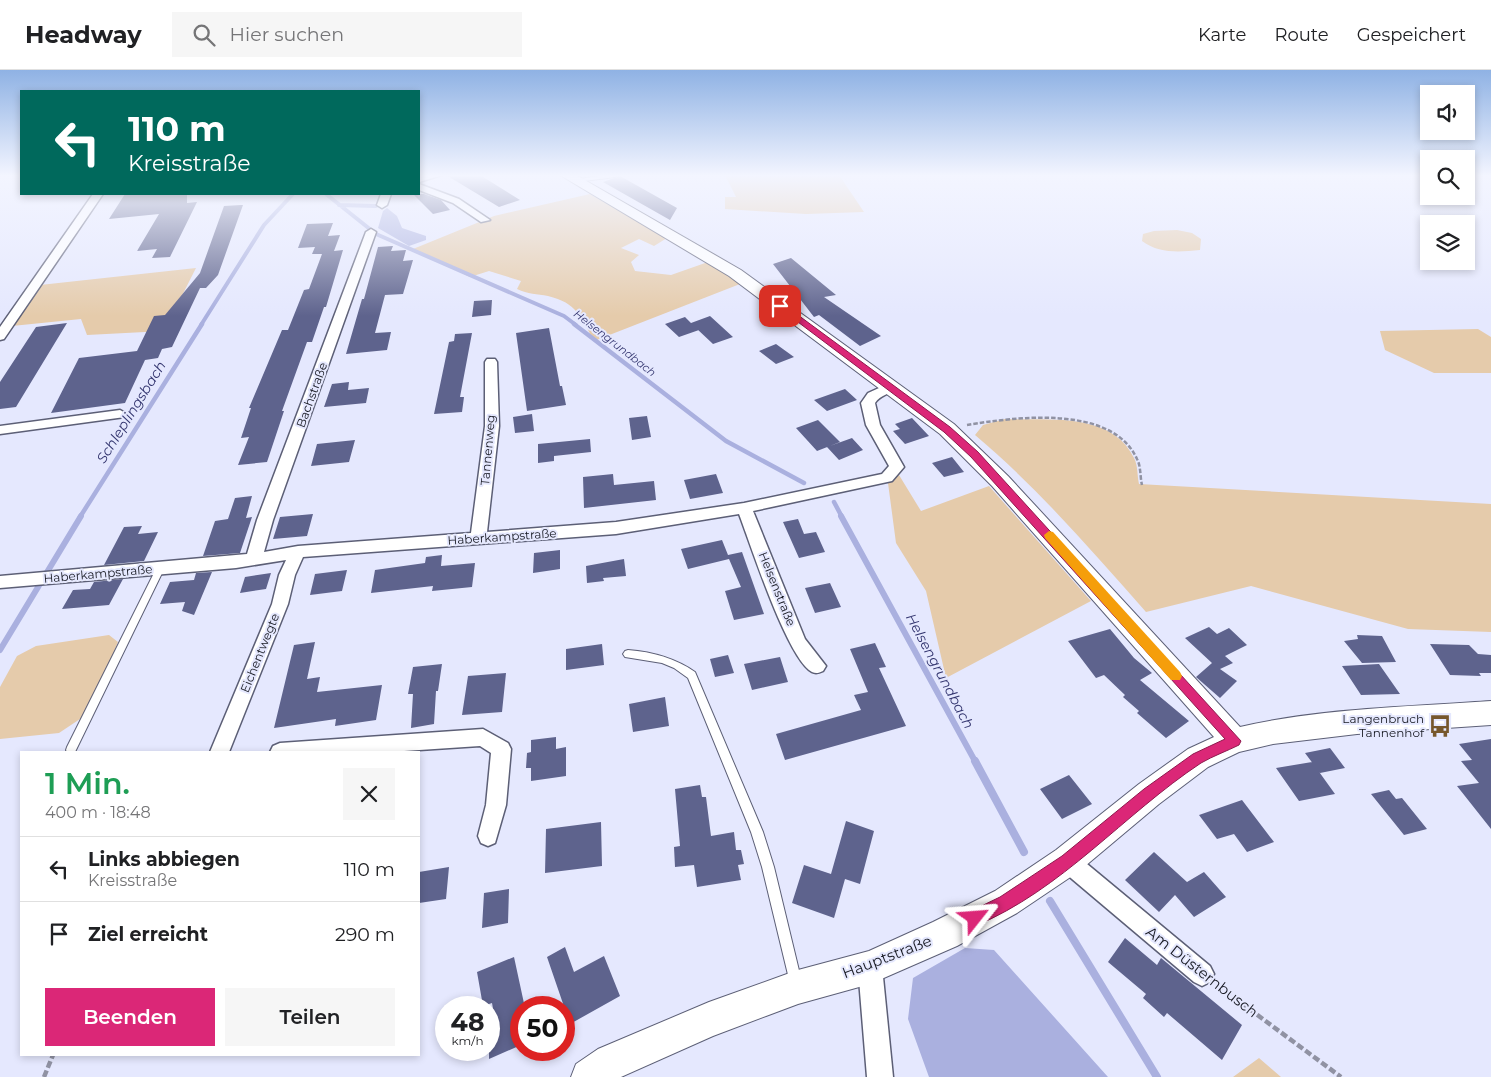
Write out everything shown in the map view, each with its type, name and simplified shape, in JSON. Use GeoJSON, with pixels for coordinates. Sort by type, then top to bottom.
{"type":"FeatureCollection","features":[{"type":"Feature","properties":{"kind":"street"},"geometry":{"type":"LineString","coordinates":[[0,336],[79,222]]}},
{"type":"Feature","properties":{"kind":"street"},"geometry":{"type":"LineString","coordinates":[[648,222],[735,273],[947,429],[1000,481],[1235,741]]}},
{"type":"Feature","properties":{"kind":"street","name":"Bachstraße"},"geometry":{"type":"LineString","coordinates":[[254,558],[265,520],[371,232]]}},
{"type":"Feature","properties":{"kind":"street","name":"Tannenweg"},"geometry":{"type":"LineString","coordinates":[[478,539],[492,426],[491,362]]}},
{"type":"Feature","properties":{"kind":"street","name":"Haberkampstraße"},"geometry":{"type":"LineString","coordinates":[[0,582],[160,569],[298,552],[616,528],[744,508],[888,478],[897,467],[873,425],[868,403],[873,396],[890,387]]}},
{"type":"Feature","properties":{"kind":"street"},"geometry":{"type":"LineString","coordinates":[[0,430],[120,414]]}},
{"type":"Feature","properties":{"kind":"street","name":"Helsenstraße"},"geometry":{"type":"LineString","coordinates":[[744,508],[798,643],[817,666]]}},
{"type":"Feature","properties":{"kind":"street","name":"Eichentwegte"},"geometry":{"type":"LineString","coordinates":[[220,751],[280,604],[287,575],[298,552]]}},
{"type":"Feature","properties":{"kind":"street","name":"Hauptstraße"},"geometry":{"type":"LineString","coordinates":[[589,1077],[620,1058],[709,1020],[798,987],[870,966],[944,934],[1006,902],[1067,862],[1149,794],[1198,758],[1235,741],[1273,732],[1357,722],[1491,713]]}},
{"type":"Feature","properties":{"kind":"street"},"geometry":{"type":"LineString","coordinates":[[293,751],[483,736],[501,749],[496,805],[488,836]]}},
{"type":"Feature","properties":{"kind":"street","name":"Am Düsternbusch"},"geometry":{"type":"LineString","coordinates":[[1067,862],[1202,974]]}},
{"type":"Feature","properties":{"kind":"street"},"geometry":{"type":"LineString","coordinates":[[870,966],[880,1077]]}},
{"type":"Feature","properties":{"kind":"lane"},"geometry":{"type":"LineString","coordinates":[[71,750],[160,569]]}},
{"type":"Feature","properties":{"kind":"lane"},"geometry":{"type":"LineString","coordinates":[[628,654],[656,657],[677,663],[692,675],[757,832],[768,867],[798,987]]}},
{"type":"Feature","properties":{"kind":"path"},"geometry":{"type":"LineString","coordinates":[[947,429],[1004,418],[1076,420],[1103,426],[1122,439],[1137,459],[1142,485]]}},
{"type":"Feature","properties":{"kind":"path","name":"Am Düsternbusch"},"geometry":{"type":"LineString","coordinates":[[1202,974],[1342,1077]]}},
{"type":"Feature","properties":{"kind":"path"},"geometry":{"type":"LineString","coordinates":[[44,1077],[53,1056]]}},
{"type":"Feature","properties":{"kind":"shaded area"},"geometry":{"type":"Polygon","coordinates":[[[479,222],[639,222],[667,238],[654,246],[639,239],[621,248],[639,255],[631,262],[635,271],[671,275],[708,262],[740,284],[594,341],[577,312],[566,303],[548,296],[517,289],[521,281],[489,271],[470,277],[413,249],[479,222]]]}},
{"type":"Feature","properties":{"kind":"shaded area"},"geometry":{"type":"Polygon","coordinates":[[[1177,230],[1192,233],[1201,239],[1200,250],[1163,250],[1142,241],[1143,234],[1154,231],[1177,230]]]}},
{"type":"Feature","properties":{"kind":"shaded area"},"geometry":{"type":"Polygon","coordinates":[[[196,268],[164,331],[87,335],[81,319],[12,326],[40,285],[196,268]]]}},
{"type":"Feature","properties":{"kind":"shaded area"},"geometry":{"type":"Polygon","coordinates":[[[1478,329],[1491,337],[1491,373],[1434,373],[1385,350],[1380,331],[1478,329]]]}},
{"type":"Feature","properties":{"kind":"shaded area"},"geometry":{"type":"Polygon","coordinates":[[[1005,419],[1077,422],[1110,432],[1124,443],[1134,458],[1139,484],[1491,504],[1491,632],[1408,629],[1251,586],[1146,612],[1043,498],[975,435],[983,425],[1005,419]]]}},
{"type":"Feature","properties":{"kind":"shaded area"},"geometry":{"type":"Polygon","coordinates":[[[899,475],[921,511],[989,486],[1091,601],[946,678],[926,591],[896,543],[888,483],[899,475]]]}},
{"type":"Feature","properties":{"kind":"shaded area"},"geometry":{"type":"Polygon","coordinates":[[[109,635],[118,642],[89,713],[59,733],[0,739],[0,687],[17,656],[36,646],[109,635]]]}},
{"type":"Feature","properties":{"kind":"shaded area"},"geometry":{"type":"Polygon","coordinates":[[[1259,1058],[1281,1077],[1233,1077],[1259,1058]]]}},
{"type":"Feature","properties":{"kind":"water"},"geometry":{"type":"Polygon","coordinates":[[[380,222],[399,222],[402,228],[426,236],[426,240],[409,246],[378,228],[380,222]]]}},
{"type":"Feature","properties":{"kind":"water"},"geometry":{"type":"Polygon","coordinates":[[[965,948],[994,950],[1108,1077],[929,1077],[908,1019],[913,978],[965,948]]]}},
{"type":"Feature","properties":{"kind":"building"},"geometry":{"type":"Polygon","coordinates":[[[154,222],[187,222],[170,257],[152,258],[157,249],[137,251],[154,222]]]}},
{"type":"Feature","properties":{"kind":"building"},"geometry":{"type":"Polygon","coordinates":[[[218,222],[237,222],[218,275],[206,288],[200,288],[172,347],[162,349],[158,358],[145,360],[125,403],[51,413],[79,358],[137,351],[154,316],[165,315],[200,273],[218,222]]]}},
{"type":"Feature","properties":{"kind":"building"},"geometry":{"type":"Polygon","coordinates":[[[333,223],[328,236],[340,235],[334,251],[343,250],[326,307],[324,307],[312,342],[307,342],[282,411],[284,411],[267,462],[238,465],[249,437],[241,438],[251,408],[249,408],[282,330],[288,330],[304,290],[309,289],[322,254],[312,254],[315,247],[298,248],[307,224],[333,223]]]}},
{"type":"Feature","properties":{"kind":"building"},"geometry":{"type":"Polygon","coordinates":[[[393,246],[391,251],[406,250],[403,261],[413,260],[403,294],[385,295],[375,333],[391,332],[387,350],[346,354],[378,247],[393,246]]]}},
{"type":"Feature","properties":{"kind":"building"},"geometry":{"type":"Polygon","coordinates":[[[791,258],[836,295],[824,297],[881,336],[860,346],[819,315],[814,317],[773,264],[791,258]]]}},
{"type":"Feature","properties":{"kind":"building"},"geometry":{"type":"Polygon","coordinates":[[[492,300],[491,315],[472,317],[474,301],[492,300]]]}},
{"type":"Feature","properties":{"kind":"building"},"geometry":{"type":"Polygon","coordinates":[[[710,316],[733,337],[713,344],[698,330],[679,337],[665,324],[685,317],[691,323],[710,316]]]}},
{"type":"Feature","properties":{"kind":"building"},"geometry":{"type":"Polygon","coordinates":[[[67,323],[16,407],[0,409],[0,382],[36,327],[67,323]]]}},
{"type":"Feature","properties":{"kind":"building"},"geometry":{"type":"Polygon","coordinates":[[[549,328],[560,386],[562,386],[566,405],[527,411],[516,333],[549,328]]]}},
{"type":"Feature","properties":{"kind":"building"},"geometry":{"type":"Polygon","coordinates":[[[472,333],[460,397],[464,397],[462,412],[434,414],[449,342],[454,341],[455,334],[472,333]]]}},
{"type":"Feature","properties":{"kind":"building"},"geometry":{"type":"Polygon","coordinates":[[[776,344],[794,357],[776,364],[759,351],[776,344]]]}},
{"type":"Feature","properties":{"kind":"building"},"geometry":{"type":"Polygon","coordinates":[[[349,382],[348,390],[369,388],[366,403],[324,407],[332,384],[349,382]]]}},
{"type":"Feature","properties":{"kind":"building"},"geometry":{"type":"Polygon","coordinates":[[[845,389],[857,400],[827,411],[814,400],[845,389]]]}},
{"type":"Feature","properties":{"kind":"building"},"geometry":{"type":"Polygon","coordinates":[[[532,414],[534,431],[515,433],[513,417],[532,414]]]}},
{"type":"Feature","properties":{"kind":"building"},"geometry":{"type":"Polygon","coordinates":[[[647,416],[651,437],[632,440],[629,418],[647,416]]]}},
{"type":"Feature","properties":{"kind":"building"},"geometry":{"type":"Polygon","coordinates":[[[912,418],[929,436],[905,444],[893,431],[900,429],[895,424],[912,418]]]}},
{"type":"Feature","properties":{"kind":"building"},"geometry":{"type":"Polygon","coordinates":[[[818,420],[840,442],[817,451],[796,428],[818,420]]]}},
{"type":"Feature","properties":{"kind":"building"},"geometry":{"type":"Polygon","coordinates":[[[852,438],[863,450],[839,460],[827,447],[852,438]]]}},
{"type":"Feature","properties":{"kind":"building"},"geometry":{"type":"Polygon","coordinates":[[[590,439],[591,452],[554,456],[554,461],[538,463],[538,444],[590,439]]]}},
{"type":"Feature","properties":{"kind":"building"},"geometry":{"type":"Polygon","coordinates":[[[355,440],[349,462],[311,466],[317,444],[355,440]]]}},
{"type":"Feature","properties":{"kind":"building"},"geometry":{"type":"Polygon","coordinates":[[[952,457],[964,472],[944,477],[932,463],[952,457]]]}},
{"type":"Feature","properties":{"kind":"building"},"geometry":{"type":"Polygon","coordinates":[[[613,474],[614,485],[654,481],[656,500],[584,508],[583,477],[613,474]]]}},
{"type":"Feature","properties":{"kind":"building"},"geometry":{"type":"Polygon","coordinates":[[[716,474],[723,493],[690,499],[684,480],[716,474]]]}},
{"type":"Feature","properties":{"kind":"building"},"geometry":{"type":"Polygon","coordinates":[[[252,496],[246,518],[252,517],[240,553],[203,556],[215,521],[228,519],[235,498],[252,496]]]}},
{"type":"Feature","properties":{"kind":"building"},"geometry":{"type":"Polygon","coordinates":[[[313,514],[307,536],[273,539],[280,517],[313,514]]]}},
{"type":"Feature","properties":{"kind":"building"},"geometry":{"type":"Polygon","coordinates":[[[798,519],[804,534],[816,532],[825,552],[799,558],[783,522],[798,519]]]}},
{"type":"Feature","properties":{"kind":"building"},"geometry":{"type":"Polygon","coordinates":[[[142,526],[138,534],[158,532],[144,561],[104,565],[124,527],[142,526]]]}},
{"type":"Feature","properties":{"kind":"building"},"geometry":{"type":"Polygon","coordinates":[[[722,540],[728,555],[742,552],[764,614],[734,620],[725,591],[741,587],[729,559],[688,569],[681,549],[722,540]]]}},
{"type":"Feature","properties":{"kind":"building"},"geometry":{"type":"Polygon","coordinates":[[[560,550],[560,569],[533,573],[534,553],[560,550]]]}},
{"type":"Feature","properties":{"kind":"building"},"geometry":{"type":"Polygon","coordinates":[[[442,555],[441,566],[475,563],[472,587],[432,591],[433,586],[371,593],[375,570],[425,563],[426,557],[442,555]]]}},
{"type":"Feature","properties":{"kind":"building"},"geometry":{"type":"Polygon","coordinates":[[[624,559],[626,576],[603,578],[604,581],[587,583],[586,566],[624,559]]]}},
{"type":"Feature","properties":{"kind":"building"},"geometry":{"type":"Polygon","coordinates":[[[347,570],[342,591],[310,595],[315,574],[347,570]]]}},
{"type":"Feature","properties":{"kind":"building"},"geometry":{"type":"Polygon","coordinates":[[[212,572],[194,615],[182,611],[185,602],[160,604],[170,582],[194,580],[196,573],[212,572]]]}},
{"type":"Feature","properties":{"kind":"building"},"geometry":{"type":"Polygon","coordinates":[[[271,573],[266,589],[240,593],[245,577],[271,573]]]}},
{"type":"Feature","properties":{"kind":"building"},"geometry":{"type":"Polygon","coordinates":[[[123,579],[109,605],[62,609],[73,590],[90,589],[94,582],[123,579]]]}},
{"type":"Feature","properties":{"kind":"building"},"geometry":{"type":"Polygon","coordinates":[[[830,583],[841,607],[815,613],[805,588],[830,583]]]}},
{"type":"Feature","properties":{"kind":"building"},"geometry":{"type":"Polygon","coordinates":[[[1209,627],[1217,634],[1229,628],[1247,645],[1225,656],[1233,663],[1220,669],[1237,681],[1220,698],[1196,677],[1212,663],[1185,638],[1209,627]]]}},
{"type":"Feature","properties":{"kind":"building"},"geometry":{"type":"Polygon","coordinates":[[[1110,629],[1134,658],[1152,673],[1140,680],[1189,721],[1166,738],[1137,713],[1139,711],[1123,697],[1125,695],[1104,675],[1096,678],[1068,641],[1110,629]]]}},
{"type":"Feature","properties":{"kind":"building"},"geometry":{"type":"Polygon","coordinates":[[[1357,635],[1382,636],[1396,662],[1362,663],[1344,641],[1358,639],[1357,635]]]}},
{"type":"Feature","properties":{"kind":"building"},"geometry":{"type":"Polygon","coordinates":[[[315,642],[307,679],[320,677],[317,692],[382,685],[376,720],[335,726],[336,719],[274,728],[294,645],[315,642]]]}},
{"type":"Feature","properties":{"kind":"building"},"geometry":{"type":"Polygon","coordinates":[[[875,643],[886,667],[879,668],[906,726],[785,760],[776,734],[861,710],[854,695],[868,692],[850,649],[875,643]]]}},
{"type":"Feature","properties":{"kind":"building"},"geometry":{"type":"Polygon","coordinates":[[[602,644],[604,665],[566,670],[566,649],[602,644]]]}},
{"type":"Feature","properties":{"kind":"building"},"geometry":{"type":"Polygon","coordinates":[[[1430,644],[1469,645],[1478,654],[1491,655],[1491,673],[1479,673],[1481,676],[1450,675],[1430,644]]]}},
{"type":"Feature","properties":{"kind":"building"},"geometry":{"type":"Polygon","coordinates":[[[728,655],[734,673],[715,677],[710,659],[728,655]]]}},
{"type":"Feature","properties":{"kind":"building"},"geometry":{"type":"Polygon","coordinates":[[[780,657],[788,682],[752,690],[744,664],[780,657]]]}},
{"type":"Feature","properties":{"kind":"building"},"geometry":{"type":"Polygon","coordinates":[[[442,664],[438,691],[436,691],[434,724],[411,728],[413,694],[408,694],[413,667],[442,664]]]}},
{"type":"Feature","properties":{"kind":"building"},"geometry":{"type":"Polygon","coordinates":[[[1379,664],[1400,694],[1361,695],[1342,666],[1379,664]]]}},
{"type":"Feature","properties":{"kind":"building"},"geometry":{"type":"Polygon","coordinates":[[[506,673],[502,712],[462,715],[468,676],[506,673]]]}},
{"type":"Feature","properties":{"kind":"building"},"geometry":{"type":"Polygon","coordinates":[[[665,697],[669,726],[633,732],[629,704],[665,697]]]}},
{"type":"Feature","properties":{"kind":"building"},"geometry":{"type":"Polygon","coordinates":[[[556,737],[556,749],[566,747],[566,776],[531,781],[531,768],[526,768],[527,753],[531,752],[531,740],[556,737]]]}},
{"type":"Feature","properties":{"kind":"building"},"geometry":{"type":"Polygon","coordinates":[[[1491,739],[1491,829],[1457,786],[1479,783],[1461,761],[1472,760],[1459,744],[1491,739]]]}},
{"type":"Feature","properties":{"kind":"building"},"geometry":{"type":"Polygon","coordinates":[[[1330,748],[1345,768],[1320,773],[1305,753],[1330,748]]]}},
{"type":"Feature","properties":{"kind":"building"},"geometry":{"type":"Polygon","coordinates":[[[1312,762],[1335,794],[1299,801],[1276,768],[1312,762]]]}},
{"type":"Feature","properties":{"kind":"building"},"geometry":{"type":"Polygon","coordinates":[[[1069,775],[1092,804],[1062,819],[1040,789],[1069,775]]]}},
{"type":"Feature","properties":{"kind":"building"},"geometry":{"type":"Polygon","coordinates":[[[700,785],[702,797],[706,797],[711,836],[734,832],[736,850],[741,850],[744,864],[738,865],[741,880],[697,887],[694,865],[675,867],[674,847],[680,846],[675,789],[700,785]]]}},
{"type":"Feature","properties":{"kind":"building"},"geometry":{"type":"Polygon","coordinates":[[[1389,790],[1396,799],[1402,798],[1427,829],[1404,835],[1371,794],[1389,790]]]}},
{"type":"Feature","properties":{"kind":"building"},"geometry":{"type":"Polygon","coordinates":[[[1242,800],[1274,842],[1247,852],[1234,834],[1217,839],[1199,815],[1242,800]]]}},
{"type":"Feature","properties":{"kind":"building"},"geometry":{"type":"Polygon","coordinates":[[[846,821],[874,831],[860,884],[845,879],[834,918],[792,903],[804,865],[831,874],[846,821]]]}},
{"type":"Feature","properties":{"kind":"building"},"geometry":{"type":"Polygon","coordinates":[[[601,822],[602,866],[545,873],[546,829],[601,822]]]}},
{"type":"Feature","properties":{"kind":"building"},"geometry":{"type":"Polygon","coordinates":[[[1154,852],[1187,882],[1204,872],[1226,897],[1194,917],[1175,895],[1159,912],[1125,880],[1154,852]]]}},
{"type":"Feature","properties":{"kind":"building"},"geometry":{"type":"Polygon","coordinates":[[[449,867],[446,899],[420,903],[420,872],[449,867]]]}},
{"type":"Feature","properties":{"kind":"building"},"geometry":{"type":"Polygon","coordinates":[[[509,889],[508,923],[482,928],[484,893],[509,889]]]}},
{"type":"Feature","properties":{"kind":"building"},"geometry":{"type":"Polygon","coordinates":[[[1125,938],[1157,965],[1161,958],[1242,1025],[1222,1060],[1167,1013],[1164,1017],[1143,998],[1146,994],[1108,962],[1125,938]]]}},
{"type":"Feature","properties":{"kind":"building"},"geometry":{"type":"Polygon","coordinates":[[[565,947],[574,972],[604,956],[620,996],[575,1021],[575,996],[560,996],[547,957],[565,947]]]}},
{"type":"Feature","properties":{"kind":"building"},"geometry":{"type":"Polygon","coordinates":[[[514,957],[522,996],[510,996],[510,1050],[500,1054],[500,996],[481,996],[477,972],[514,957]]]}},
{"type":"Feature","properties":{"kind":"waterway","name":"Schleplingsbach"},"geometry":{"type":"LineString","coordinates":[[201,325],[267,222]]}},
{"type":"Feature","properties":{"kind":"waterway","name":"Helsengrundbach"},"geometry":{"type":"LineString","coordinates":[[361,222],[376,234],[564,316],[576,325]]}},
{"type":"Feature","properties":{"kind":"waterway","name":"Schleplingsbach"},"geometry":{"type":"LineString","coordinates":[[80,517],[202,324]]}},
{"type":"Feature","properties":{"kind":"waterway","name":"Helsengrundbach"},"geometry":{"type":"LineString","coordinates":[[574,324],[726,441],[804,483]]}},
{"type":"Feature","properties":{"kind":"waterway","name":"Helsengrundbach"},"geometry":{"type":"LineString","coordinates":[[834,502],[842,517]]}},
{"type":"Feature","properties":{"kind":"waterway","name":"Schleplingsbach"},"geometry":{"type":"LineString","coordinates":[[0,650],[81,516]]}},
{"type":"Feature","properties":{"kind":"waterway","name":"Helsengrundbach"},"geometry":{"type":"LineString","coordinates":[[841,516],[976,763]]}},
{"type":"Feature","properties":{"kind":"waterway","name":"Helsengrundbach"},"geometry":{"type":"LineString","coordinates":[[975,761],[1024,852]]}},
{"type":"Feature","properties":{"kind":"waterway","name":"Helsengrundbach"},"geometry":{"type":"LineString","coordinates":[[1050,901],[1157,1077]]}},
{"type":"Feature","properties":{"kind":"slow traffic"},"geometry":{"type":"LineString","coordinates":[[1049,535],[1176,676]]}},
{"type":"Feature","properties":{"kind":"place","name":"Langenbruch Tannenhof"},"geometry":{"type":"Point","coordinates":[1440,726]}},
{"type":"Feature","properties":{"kind":"route"},"geometry":{"type":"LineString","coordinates":[[780,306],[947,429],[975,454],[1235,741],[1198,758],[1149,794],[1067,862],[1006,902],[975,918]]}}]}
